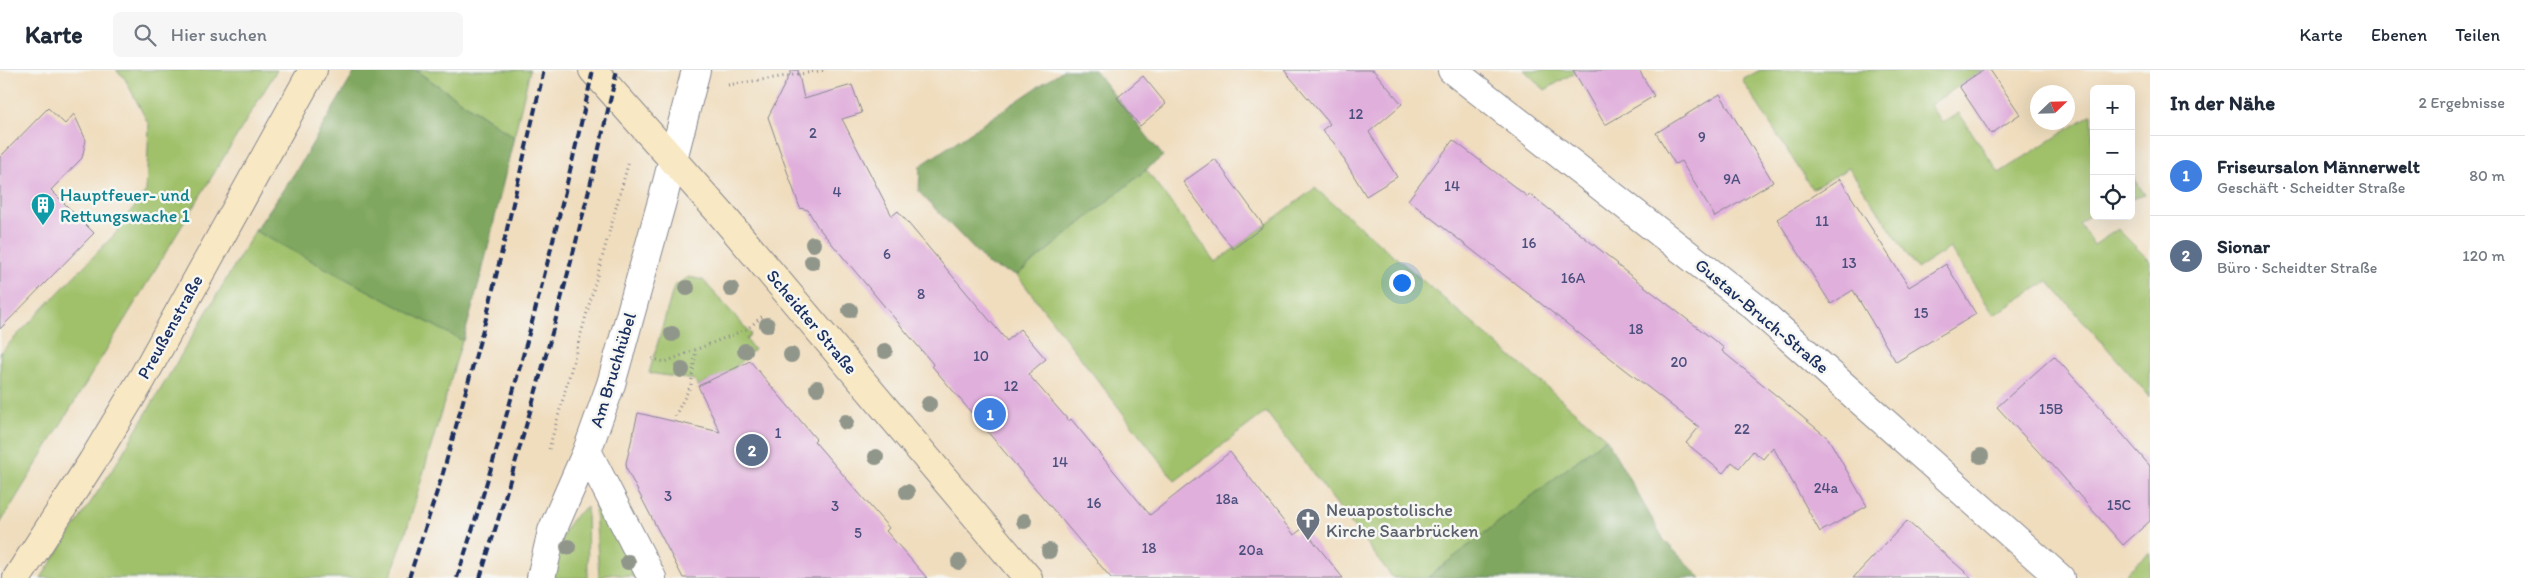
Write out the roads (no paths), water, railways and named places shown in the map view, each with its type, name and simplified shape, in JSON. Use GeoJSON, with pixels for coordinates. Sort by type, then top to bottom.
{"type":"FeatureCollection","features":[{"type":"Feature","properties":{"kind":"main road","name":"Preußenstraße"},"geometry":{"type":"LineString","coordinates":[[17,578],[92,462],[142,379],[313,70]]}},
{"type":"Feature","properties":{"kind":"main road","name":"Scheidter Straße"},"geometry":{"type":"LineString","coordinates":[[593,70],[673,158],[1028,578]]}},
{"type":"Feature","properties":{"kind":"street","name":"Am Bruchhübel"},"geometry":{"type":"LineString","coordinates":[[540,578],[552,531],[587,451],[610,384],[696,70]]}},
{"type":"Feature","properties":{"kind":"street","name":"Gustav-Bruch-Straße"},"geometry":{"type":"LineString","coordinates":[[1452,70],[1755,307],[2060,578]]}},
{"type":"Feature","properties":{"kind":"street"},"geometry":{"type":"LineString","coordinates":[[587,451],[652,578]]}},
{"type":"Feature","properties":{"kind":"railway"},"geometry":{"type":"LineString","coordinates":[[409,578],[443,473],[487,315],[544,70]]}},
{"type":"Feature","properties":{"kind":"railway"},"geometry":{"type":"LineString","coordinates":[[457,578],[496,452],[531,326],[593,70]]}},
{"type":"Feature","properties":{"kind":"railway"},"geometry":{"type":"LineString","coordinates":[[480,578],[554,325],[587,198],[617,70]]}},
{"type":"Feature","properties":{"kind":"place","name":"Hauptfeuer- und Rettungswache 1"},"geometry":{"type":"Point","coordinates":[43,226]}},
{"type":"Feature","properties":{"kind":"place","name":"Friseursalon Männerwelt"},"geometry":{"type":"Point","coordinates":[990,414]}},
{"type":"Feature","properties":{"kind":"place","name":"Sionar"},"geometry":{"type":"Point","coordinates":[752,450]}},
{"type":"Feature","properties":{"kind":"place","name":"Neuapostolische Kirche Saarbrücken"},"geometry":{"type":"Point","coordinates":[1308,541]}}]}
